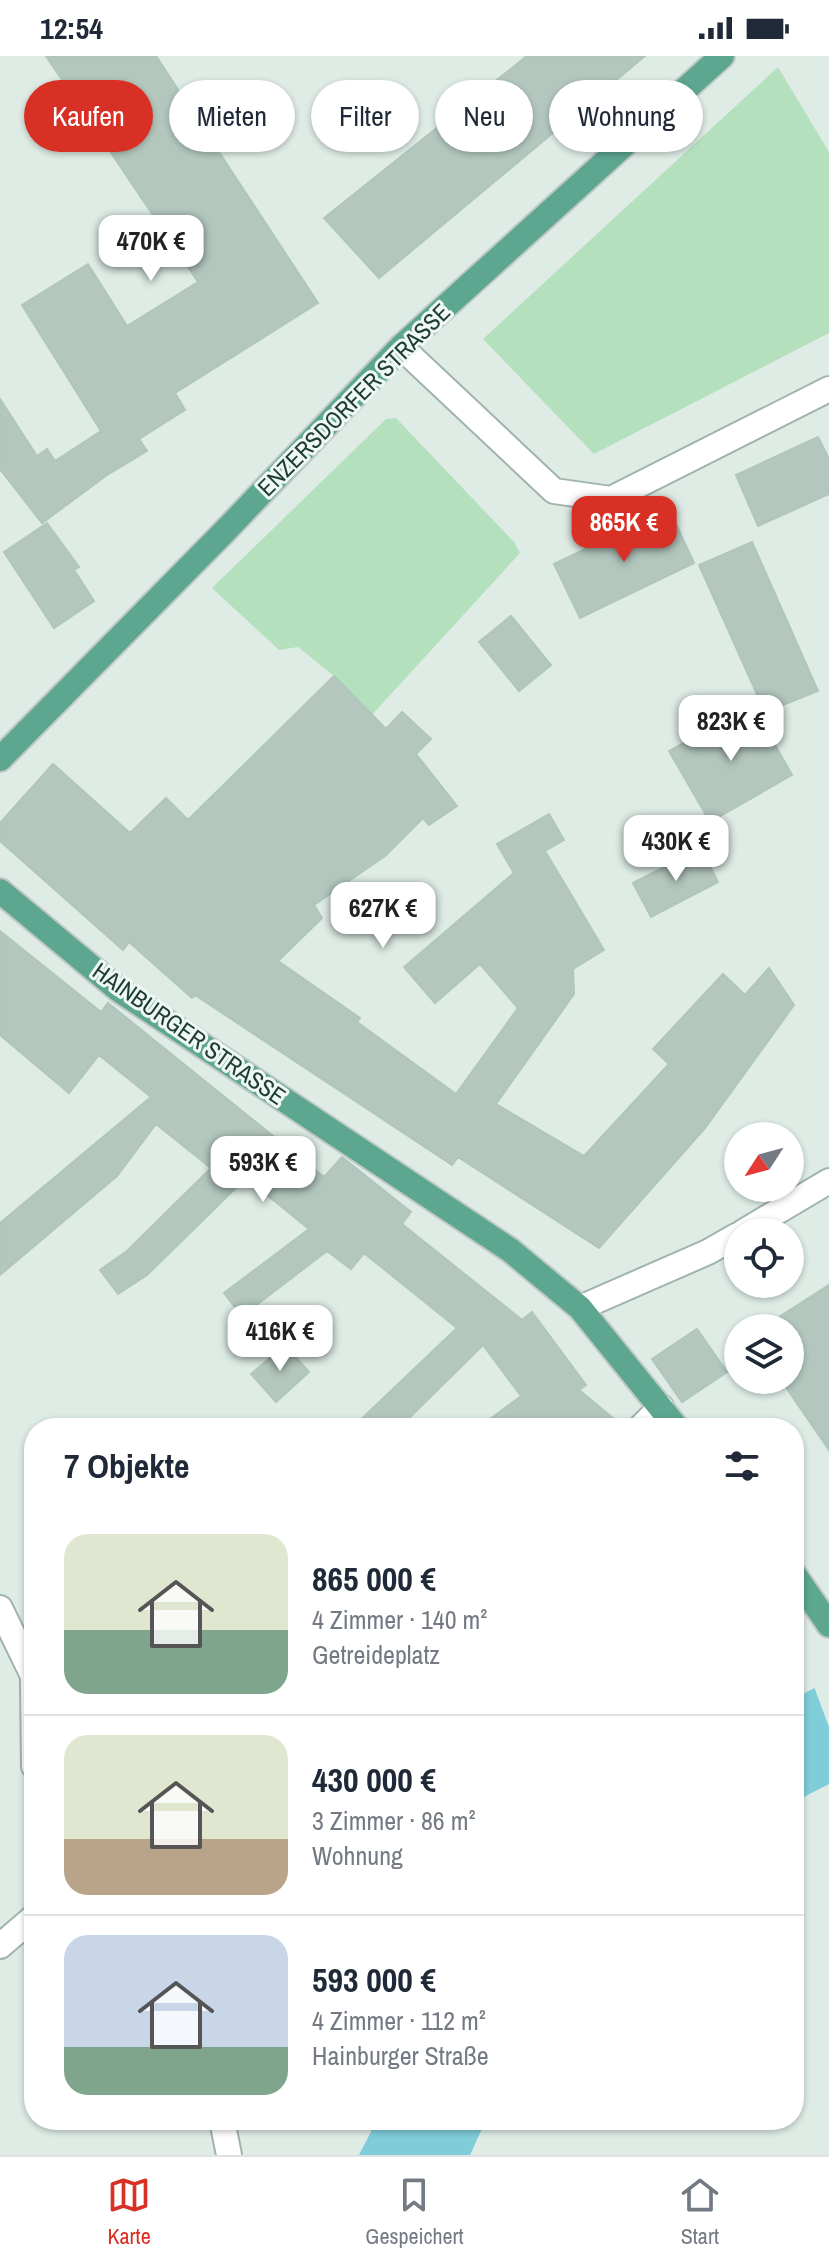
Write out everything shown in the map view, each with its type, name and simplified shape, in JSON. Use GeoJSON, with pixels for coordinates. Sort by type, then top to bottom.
{"type":"FeatureCollection","features":[{"type":"Feature","properties":{"kind":"main road","name":"ENZERSDORFER STRASSE"},"geometry":{"type":"LineString","coordinates":[[0,759],[215,542],[401,347],[722,56]]}},
{"type":"Feature","properties":{"kind":"main road","name":"HAINBURGER STRASSE"},"geometry":{"type":"LineString","coordinates":[[0,891],[119,990],[510,1250],[580,1308],[669,1418]]}},
{"type":"Feature","properties":{"kind":"main road"},"geometry":{"type":"LineString","coordinates":[[804,1589],[829,1625]]}},
{"type":"Feature","properties":{"kind":"street"},"geometry":{"type":"LineString","coordinates":[[401,347],[554,491],[611,499],[829,389]]}},
{"type":"Feature","properties":{"kind":"street"},"geometry":{"type":"LineString","coordinates":[[766,1218],[829,1181]]}},
{"type":"Feature","properties":{"kind":"street"},"geometry":{"type":"LineString","coordinates":[[580,1308],[724,1242]]}},
{"type":"Feature","properties":{"kind":"street"},"geometry":{"type":"LineString","coordinates":[[650,1418],[661,1407]]}},
{"type":"Feature","properties":{"kind":"street"},"geometry":{"type":"LineString","coordinates":[[0,1608],[24,1657]]}},
{"type":"Feature","properties":{"kind":"street"},"geometry":{"type":"LineString","coordinates":[[0,1946],[24,1926]]}},
{"type":"Feature","properties":{"kind":"street"},"geometry":{"type":"LineString","coordinates":[[224,2130],[229,2155]]}},
{"type":"Feature","properties":{"kind":"green space"},"geometry":{"type":"Polygon","coordinates":[[[778,67],[829,152],[829,333],[594,454],[483,339],[686,152],[703,152],[703,136],[778,67]]]}},
{"type":"Feature","properties":{"kind":"green space"},"geometry":{"type":"Polygon","coordinates":[[[396,418],[514,542],[520,553],[370,717],[334,676],[298,647],[279,650],[212,588],[386,419],[396,418]]]}},
{"type":"Feature","properties":{"kind":"water"},"geometry":{"type":"Polygon","coordinates":[[[829,1680],[829,1784],[804,1797],[804,1694],[829,1680]]]}},
{"type":"Feature","properties":{"kind":"water"},"geometry":{"type":"Polygon","coordinates":[[[372,2130],[481,2130],[470,2155],[359,2155],[372,2130]]]}},
{"type":"Feature","properties":{"kind":"pier"},"geometry":{"type":"Polygon","coordinates":[[[829,1676],[829,1727],[813,1684],[829,1676]]]}},
{"type":"Feature","properties":{"kind":"building"},"geometry":{"type":"Polygon","coordinates":[[[46,56],[156,56],[172,80],[169,80],[169,152],[219,152],[318,303],[175,393],[185,410],[139,439],[147,451],[107,475],[42,523],[0,469],[0,399],[37,456],[47,449],[55,461],[101,431],[22,305],[88,264],[127,326],[198,282],[111,152],[153,152],[153,80],[62,80],[46,56]]]}},
{"type":"Feature","properties":{"kind":"building"},"geometry":{"type":"Polygon","coordinates":[[[527,56],[645,56],[616,80],[549,80],[549,136],[533,149],[533,80],[497,80],[527,56]]]}},
{"type":"Feature","properties":{"kind":"building"},"geometry":{"type":"Polygon","coordinates":[[[435,129],[435,152],[530,152],[379,278],[324,218],[407,152],[419,152],[419,142],[435,129]]]}},
{"type":"Feature","properties":{"kind":"building"},"geometry":{"type":"Polygon","coordinates":[[[818,437],[829,459],[829,494],[758,526],[736,475],[818,437]]]}},
{"type":"Feature","properties":{"kind":"building"},"geometry":{"type":"Polygon","coordinates":[[[669,509],[694,563],[580,618],[554,564],[669,509]]]}},
{"type":"Feature","properties":{"kind":"building"},"geometry":{"type":"Polygon","coordinates":[[[47,523],[79,567],[74,570],[94,601],[54,628],[4,552],[47,523]]]}},
{"type":"Feature","properties":{"kind":"building"},"geometry":{"type":"Polygon","coordinates":[[[752,542],[818,691],[765,712],[699,565],[752,542]]]}},
{"type":"Feature","properties":{"kind":"building"},"geometry":{"type":"Polygon","coordinates":[[[511,616],[551,665],[519,691],[479,642],[511,616]]]}},
{"type":"Feature","properties":{"kind":"building"},"geometry":{"type":"Polygon","coordinates":[[[334,676],[386,729],[402,712],[431,739],[416,754],[457,806],[429,825],[423,818],[385,856],[314,905],[322,918],[278,961],[360,1018],[357,1022],[456,1094],[518,1008],[480,964],[435,1003],[404,967],[514,873],[497,844],[549,814],[564,840],[545,851],[604,950],[573,969],[574,994],[496,1104],[584,1156],[669,1064],[653,1049],[723,974],[745,995],[769,968],[794,1005],[705,1128],[599,1248],[458,1157],[452,1165],[195,995],[192,998],[129,942],[123,950],[0,841],[0,823],[53,764],[130,833],[166,798],[188,820],[334,676]]]}},
{"type":"Feature","properties":{"kind":"building"},"geometry":{"type":"Polygon","coordinates":[[[752,704],[792,775],[710,822],[669,751],[752,704]]]}},
{"type":"Feature","properties":{"kind":"building"},"geometry":{"type":"Polygon","coordinates":[[[701,848],[718,882],[651,917],[633,883],[701,848]]]}},
{"type":"Feature","properties":{"kind":"building"},"geometry":{"type":"Polygon","coordinates":[[[0,931],[101,1012],[108,1003],[324,1177],[342,1157],[411,1212],[402,1224],[522,1320],[532,1312],[586,1385],[579,1390],[613,1418],[491,1418],[521,1396],[483,1345],[409,1418],[362,1418],[457,1328],[364,1253],[351,1269],[327,1251],[242,1316],[224,1293],[309,1229],[246,1178],[147,1275],[118,1294],[100,1270],[127,1251],[211,1168],[156,1124],[117,1176],[0,1275],[0,1223],[151,1097],[99,1055],[69,1093],[0,1035],[0,931]]]}},
{"type":"Feature","properties":{"kind":"building"},"geometry":{"type":"Polygon","coordinates":[[[829,1285],[829,1450],[791,1394],[804,1394],[804,1314],[784,1314],[829,1285]]]}},
{"type":"Feature","properties":{"kind":"building"},"geometry":{"type":"Polygon","coordinates":[[[697,1329],[724,1368],[724,1374],[682,1402],[652,1359],[697,1329]]]}},
{"type":"Feature","properties":{"kind":"building"},"geometry":{"type":"Polygon","coordinates":[[[285,1345],[309,1372],[276,1402],[251,1374],[285,1345]]]}}]}
